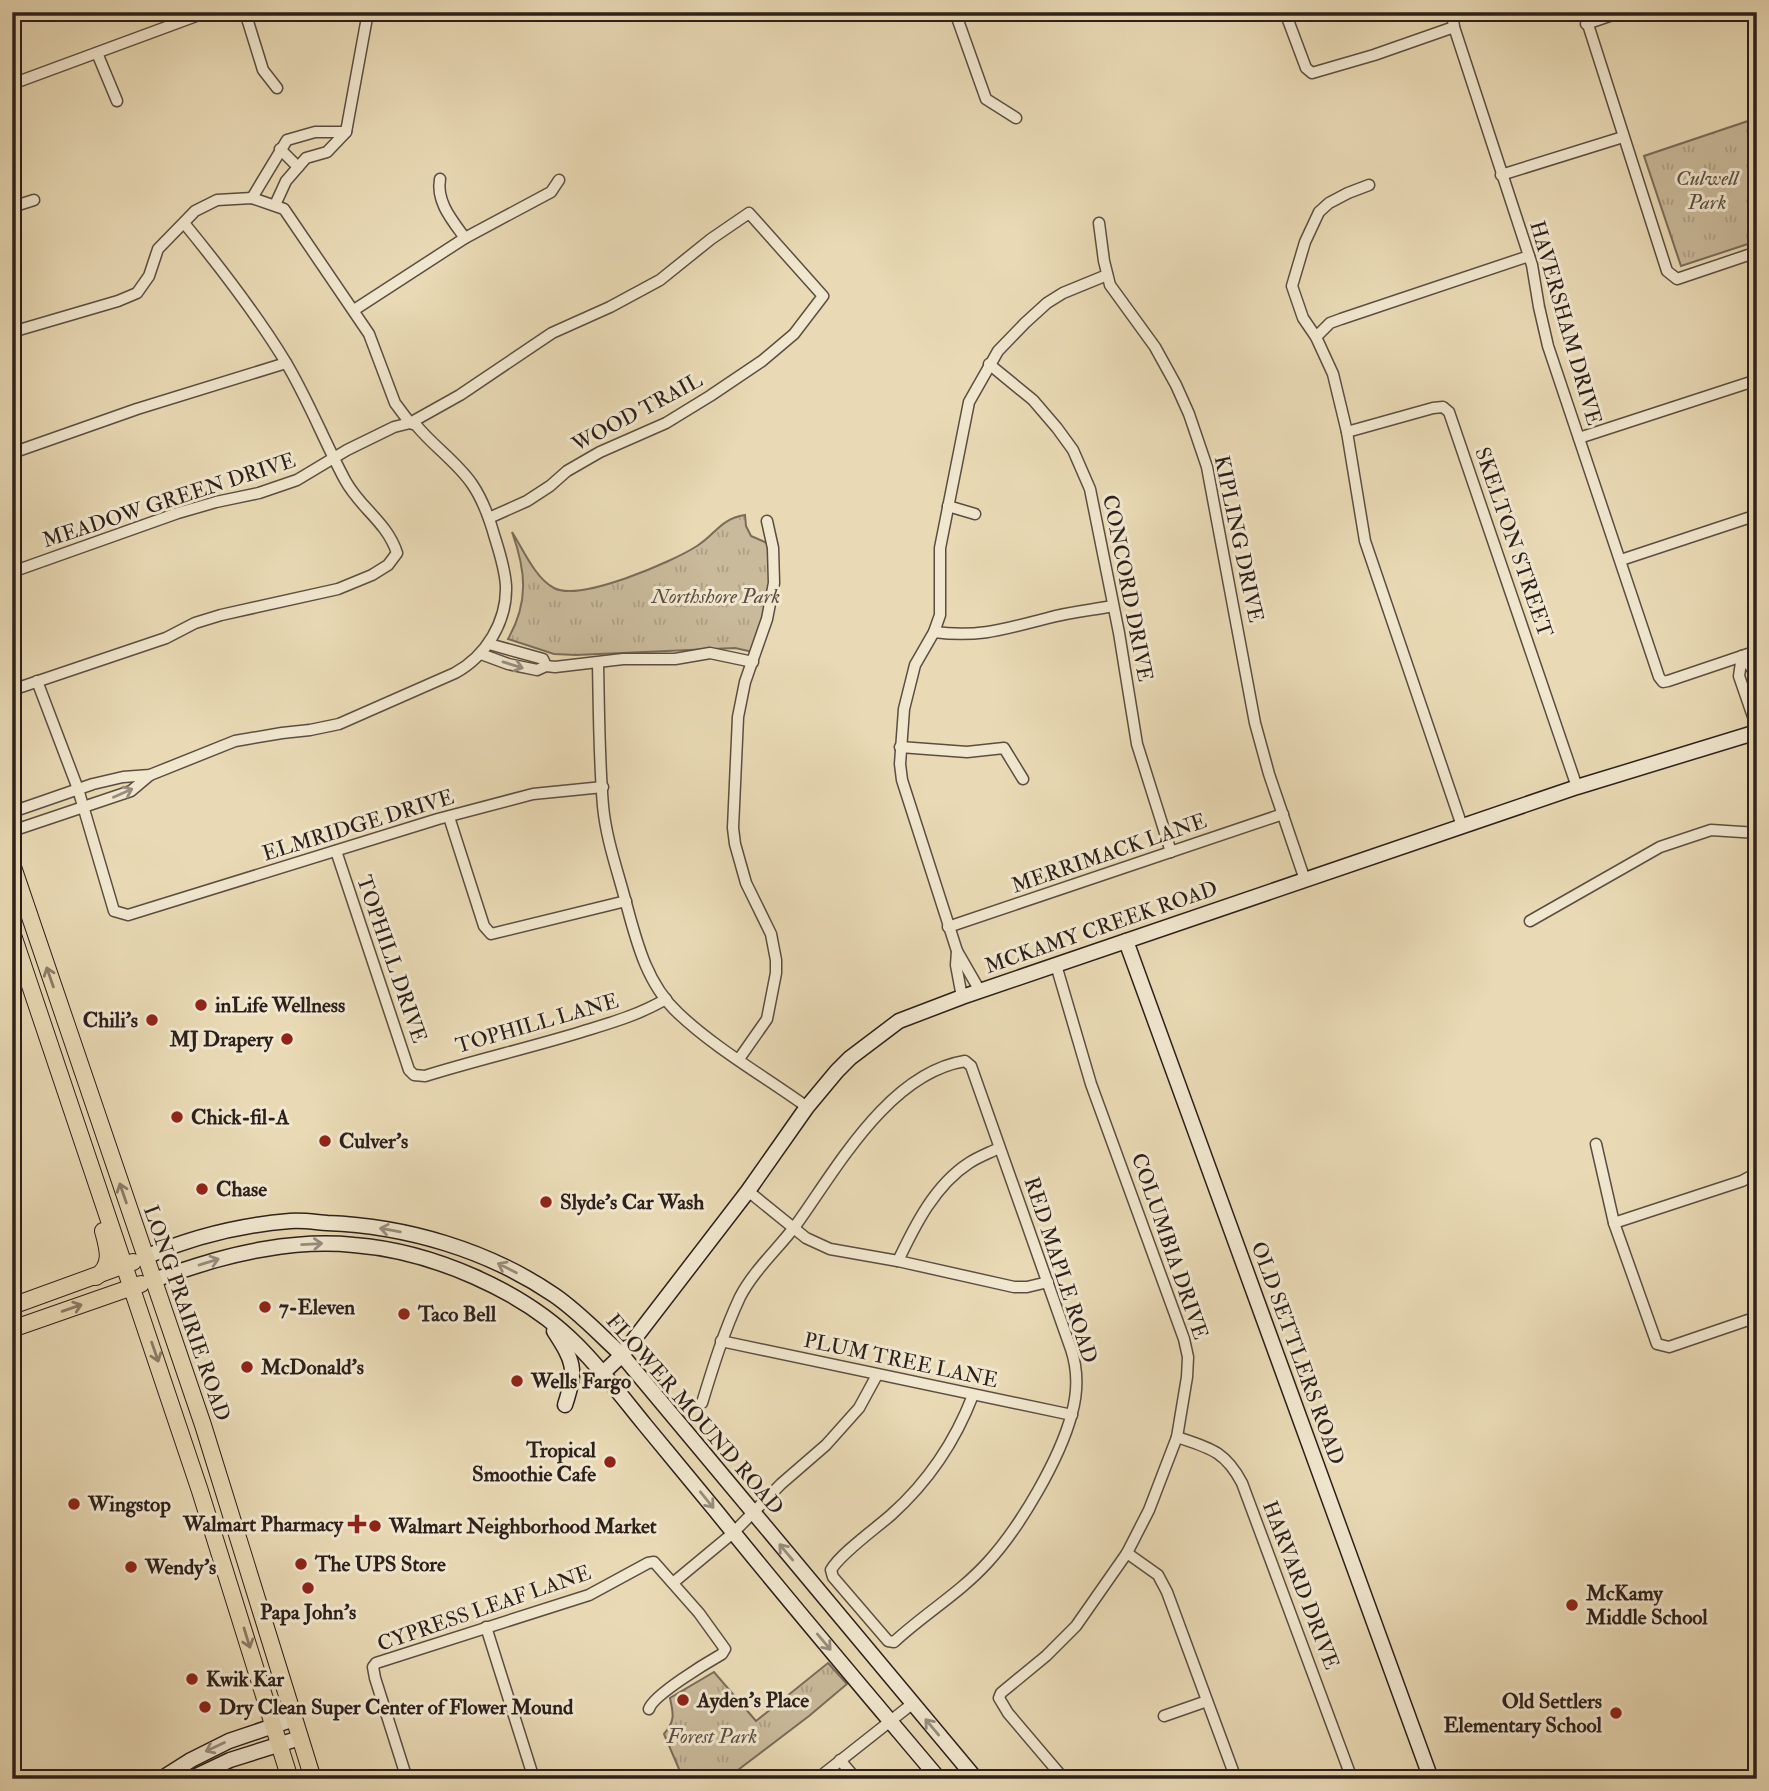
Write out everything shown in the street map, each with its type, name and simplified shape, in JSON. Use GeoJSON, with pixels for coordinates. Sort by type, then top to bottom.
{"type":"FeatureCollection","features":[{"type":"Feature","properties":{"kind":"main road","name":"MCKAMY CREEK ROAD"},"geometry":{"type":"LineString","coordinates":[[603,1373],[622,1355],[748,1191],[807,1107],[843,1064],[899,1021],[980,990],[1462,826],[1757,730]]}},
{"type":"Feature","properties":{"kind":"main road","name":"LONG PRAIRIE ROAD"},"geometry":{"type":"LineString","coordinates":[[12,864],[203,1425],[313,1779]]}},
{"type":"Feature","properties":{"kind":"main road","name":"LONG PRAIRIE ROAD"},"geometry":{"type":"LineString","coordinates":[[12,932],[218,1544],[290,1779]]}},
{"type":"Feature","properties":{"kind":"main road","name":"OLD SETTLERS ROAD"},"geometry":{"type":"LineString","coordinates":[[1126,941],[1431,1779]]}},
{"type":"Feature","properties":{"kind":"main road"},"geometry":{"type":"LineString","coordinates":[[32,990],[61,1032],[70,1034]]}},
{"type":"Feature","properties":{"kind":"main road"},"geometry":{"type":"LineString","coordinates":[[49,1042],[66,1053],[75,1070],[85,1079]]}},
{"type":"Feature","properties":{"kind":"main road"},"geometry":{"type":"LineString","coordinates":[[94,1278],[106,1266],[108,1259],[102,1227],[101,1194]]}},
{"type":"Feature","properties":{"kind":"main road","name":"FLOWER MOUND ROAD"},"geometry":{"type":"LineString","coordinates":[[12,1306],[202,1236],[239,1227],[293,1221],[345,1223],[394,1230],[456,1247],[507,1266],[555,1295],[622,1355],[976,1779]]}},
{"type":"Feature","properties":{"kind":"main road","name":"FLOWER MOUND ROAD"},"geometry":{"type":"LineString","coordinates":[[12,1329],[236,1254],[286,1246],[357,1245],[451,1267],[492,1285],[548,1321],[576,1343],[939,1779]]}},
{"type":"Feature","properties":{"kind":"main road"},"geometry":{"type":"LineString","coordinates":[[451,1267],[456,1247]]}},
{"type":"Feature","properties":{"kind":"main road"},"geometry":{"type":"LineString","coordinates":[[548,1321],[572,1359],[572,1384],[565,1405]]}},
{"type":"Feature","properties":{"kind":"main road"},"geometry":{"type":"LineString","coordinates":[[187,1451],[202,1471],[227,1537],[230,1542],[241,1546]]}},
{"type":"Feature","properties":{"kind":"main road"},"geometry":{"type":"LineString","coordinates":[[218,1544],[231,1553],[251,1608],[262,1615]]}},
{"type":"Feature","properties":{"kind":"main road"},"geometry":{"type":"LineString","coordinates":[[161,1779],[206,1751],[294,1720]]}},
{"type":"Feature","properties":{"kind":"main road"},"geometry":{"type":"LineString","coordinates":[[190,1779],[230,1760],[300,1738]]}},
{"type":"Feature","properties":{"kind":"street"},"geometry":{"type":"LineString","coordinates":[[12,84],[207,12]]}},
{"type":"Feature","properties":{"kind":"street"},"geometry":{"type":"LineString","coordinates":[[245,12],[264,70],[277,88]]}},
{"type":"Feature","properties":{"kind":"street"},"geometry":{"type":"LineString","coordinates":[[275,205],[286,181],[306,158],[327,152],[346,132],[368,12]]}},
{"type":"Feature","properties":{"kind":"street"},"geometry":{"type":"LineString","coordinates":[[955,12],[986,99],[1016,118]]}},
{"type":"Feature","properties":{"kind":"street"},"geometry":{"type":"LineString","coordinates":[[1285,12],[1306,68],[1311,73],[1374,55],[1454,27]]}},
{"type":"Feature","properties":{"kind":"street","name":"HAVERSHAM DRIVE"},"geometry":{"type":"LineString","coordinates":[[1452,12],[1454,27],[1501,176],[1529,256],[1548,346],[1659,677],[1663,682],[1742,656]]}},
{"type":"Feature","properties":{"kind":"street"},"geometry":{"type":"LineString","coordinates":[[1584,12],[1664,264],[1677,279],[1757,252]]}},
{"type":"Feature","properties":{"kind":"street"},"geometry":{"type":"LineString","coordinates":[[1586,24],[1621,12]]}},
{"type":"Feature","properties":{"kind":"street"},"geometry":{"type":"LineString","coordinates":[[97,53],[117,101]]}},
{"type":"Feature","properties":{"kind":"street"},"geometry":{"type":"LineString","coordinates":[[252,198],[287,140],[315,132],[346,132]]}},
{"type":"Feature","properties":{"kind":"street"},"geometry":{"type":"LineString","coordinates":[[1501,176],[1623,137]]}},
{"type":"Feature","properties":{"kind":"street"},"geometry":{"type":"LineString","coordinates":[[280,149],[298,167]]}},
{"type":"Feature","properties":{"kind":"street"},"geometry":{"type":"LineString","coordinates":[[440,179],[440,200],[465,239]]}},
{"type":"Feature","properties":{"kind":"street"},"geometry":{"type":"LineString","coordinates":[[354,310],[465,239],[551,192],[559,180]]}},
{"type":"Feature","properties":{"kind":"street"},"geometry":{"type":"LineString","coordinates":[[1369,185],[1329,203],[1319,212],[1305,242],[1292,286],[1303,318],[1316,337],[1333,374],[1347,432],[1365,541],[1462,826]]}},
{"type":"Feature","properties":{"kind":"street"},"geometry":{"type":"LineString","coordinates":[[12,332],[137,293],[149,276],[158,249],[195,211],[217,200],[252,198],[284,209],[369,334],[395,403],[410,423],[416,425],[472,483],[489,518],[506,587],[503,614],[485,649],[471,665],[454,673],[339,724],[235,741],[149,775],[123,777],[78,789],[12,812]]}},
{"type":"Feature","properties":{"kind":"street"},"geometry":{"type":"LineString","coordinates":[[12,207],[34,200]]}},
{"type":"Feature","properties":{"kind":"street","name":"MEADOW GREEN DRIVE"},"geometry":{"type":"LineString","coordinates":[[12,572],[178,513],[259,493],[297,480],[370,438],[410,423],[460,395],[552,333],[594,316],[660,280],[750,213],[823,296]]}},
{"type":"Feature","properties":{"kind":"street"},"geometry":{"type":"LineString","coordinates":[[12,690],[166,638],[195,623],[338,589],[372,575],[388,565],[397,553],[394,543],[378,520],[360,504],[286,363],[228,276],[184,223]]}},
{"type":"Feature","properties":{"kind":"street","name":"KIPLING DRIVE"},"geometry":{"type":"LineString","coordinates":[[1099,223],[1110,285],[1155,347],[1176,385],[1207,467],[1255,723],[1304,880]]}},
{"type":"Feature","properties":{"kind":"street"},"geometry":{"type":"LineString","coordinates":[[1316,337],[1330,323],[1342,318],[1529,256]]}},
{"type":"Feature","properties":{"kind":"street"},"geometry":{"type":"LineString","coordinates":[[980,990],[957,951],[948,927],[902,780],[900,747],[904,709],[915,665],[934,632],[940,615],[938,562],[969,402],[989,364],[1007,341],[1046,303],[1078,286],[1107,275]]}},
{"type":"Feature","properties":{"kind":"street","name":"WOOD TRAIL"},"geometry":{"type":"LineString","coordinates":[[489,518],[527,501],[567,471],[600,452],[666,422],[710,396],[762,361],[794,334],[823,296]]}},
{"type":"Feature","properties":{"kind":"street"},"geometry":{"type":"LineString","coordinates":[[12,453],[138,409],[286,363]]}},
{"type":"Feature","properties":{"kind":"street","name":"CONCORD DRIVE"},"geometry":{"type":"LineString","coordinates":[[989,364],[1033,400],[1073,450],[1090,489],[1114,606],[1137,744],[1171,852]]}},
{"type":"Feature","properties":{"kind":"street"},"geometry":{"type":"LineString","coordinates":[[1579,438],[1757,380]]}},
{"type":"Feature","properties":{"kind":"street","name":"SKELTON STREET"},"geometry":{"type":"LineString","coordinates":[[1347,432],[1433,408],[1443,407],[1449,412],[1577,787]]}},
{"type":"Feature","properties":{"kind":"street"},"geometry":{"type":"LineString","coordinates":[[948,506],[975,514]]}},
{"type":"Feature","properties":{"kind":"street"},"geometry":{"type":"LineString","coordinates":[[1621,560],[1757,515]]}},
{"type":"Feature","properties":{"kind":"street"},"geometry":{"type":"LineString","coordinates":[[739,1059],[767,1019],[776,973],[771,934],[746,883],[734,844],[733,828],[739,732],[737,717],[745,682],[767,620],[774,583],[773,548],[767,521]]}},
{"type":"Feature","properties":{"kind":"street"},"geometry":{"type":"LineString","coordinates":[[934,632],[977,634],[1114,606]]}},
{"type":"Feature","properties":{"kind":"street"},"geometry":{"type":"LineString","coordinates":[[485,649],[528,669],[537,670],[546,666],[624,659],[675,659],[710,653],[753,662]]}},
{"type":"Feature","properties":{"kind":"street"},"geometry":{"type":"LineString","coordinates":[[1742,656],[1757,651]]}},
{"type":"Feature","properties":{"kind":"street"},"geometry":{"type":"LineString","coordinates":[[1742,656],[1757,675]]}},
{"type":"Feature","properties":{"kind":"street"},"geometry":{"type":"LineString","coordinates":[[1742,656],[1738,676],[1757,730]]}},
{"type":"Feature","properties":{"kind":"street"},"geometry":{"type":"LineString","coordinates":[[598,663],[599,738],[604,808],[611,850],[642,960],[678,1013],[807,1107]]}},
{"type":"Feature","properties":{"kind":"street"},"geometry":{"type":"LineString","coordinates":[[37,681],[84,807]]}},
{"type":"Feature","properties":{"kind":"street"},"geometry":{"type":"LineString","coordinates":[[900,747],[967,751],[1004,748],[1023,779]]}},
{"type":"Feature","properties":{"kind":"street"},"geometry":{"type":"LineString","coordinates":[[12,831],[131,790],[149,775]]}},
{"type":"Feature","properties":{"kind":"street","name":"ELMRIDGE DRIVE"},"geometry":{"type":"LineString","coordinates":[[84,807],[114,911],[128,915],[533,794],[603,786]]}},
{"type":"Feature","properties":{"kind":"street","name":"MERRIMACK LANE"},"geometry":{"type":"LineString","coordinates":[[948,927],[1283,814]]}},
{"type":"Feature","properties":{"kind":"street"},"geometry":{"type":"LineString","coordinates":[[449,817],[484,926],[491,934],[626,901]]}},
{"type":"Feature","properties":{"kind":"street"},"geometry":{"type":"LineString","coordinates":[[1530,921],[1660,847],[1711,830],[1757,833]]}},
{"type":"Feature","properties":{"kind":"street","name":"TOPHILL DRIVE"},"geometry":{"type":"LineString","coordinates":[[335,851],[409,1070],[417,1075]]}},
{"type":"Feature","properties":{"kind":"street"},"geometry":{"type":"LineString","coordinates":[[957,951],[956,965],[962,997]]}},
{"type":"Feature","properties":{"kind":"street","name":"COLUMBIA DRIVE"},"geometry":{"type":"LineString","coordinates":[[1056,965],[1091,1084],[1184,1339],[1188,1357],[1178,1437],[1149,1510],[1127,1553],[1076,1626],[1046,1656],[1001,1693],[999,1698],[1008,1713],[1064,1779]]}},
{"type":"Feature","properties":{"kind":"street","name":"TOPHILL LANE"},"geometry":{"type":"LineString","coordinates":[[417,1075],[425,1076],[621,1020],[666,999]]}},
{"type":"Feature","properties":{"kind":"street","name":"RED MAPLE ROAD"},"geometry":{"type":"LineString","coordinates":[[794,1227],[839,1163],[888,1104],[907,1088],[939,1070],[965,1061],[971,1066],[1075,1361],[1077,1388],[1072,1415],[1030,1503],[989,1561],[955,1593],[894,1642],[883,1638],[833,1577],[831,1570],[897,1510],[928,1476],[951,1445],[974,1395]]}},
{"type":"Feature","properties":{"kind":"street"},"geometry":{"type":"LineString","coordinates":[[1597,1144],[1614,1223],[1657,1344],[1669,1347],[1757,1317]]}},
{"type":"Feature","properties":{"kind":"street"},"geometry":{"type":"LineString","coordinates":[[898,1261],[922,1214],[953,1175],[970,1162],[999,1148]]}},
{"type":"Feature","properties":{"kind":"street"},"geometry":{"type":"LineString","coordinates":[[1614,1223],[1742,1181],[1757,1173]]}},
{"type":"Feature","properties":{"kind":"street"},"geometry":{"type":"LineString","coordinates":[[748,1191],[806,1238],[830,1249],[1014,1287],[1048,1282]]}},
{"type":"Feature","properties":{"kind":"street"},"geometry":{"type":"LineString","coordinates":[[702,1403],[721,1341],[741,1295],[794,1227]]}},
{"type":"Feature","properties":{"kind":"street","name":"PLUM TREE LANE"},"geometry":{"type":"LineString","coordinates":[[721,1341],[1072,1415]]}},
{"type":"Feature","properties":{"kind":"street"},"geometry":{"type":"LineString","coordinates":[[649,1709],[650,1703],[662,1693],[722,1654],[724,1649],[674,1582],[754,1514],[781,1484],[845,1426],[859,1408],[877,1375]]}},
{"type":"Feature","properties":{"kind":"street","name":"HARVARD DRIVE"},"geometry":{"type":"LineString","coordinates":[[1178,1437],[1212,1449],[1222,1455],[1234,1469],[1352,1779]]}},
{"type":"Feature","properties":{"kind":"street"},"geometry":{"type":"LineString","coordinates":[[1127,1553],[1162,1581],[1236,1779]]}},
{"type":"Feature","properties":{"kind":"street","name":"CYPRESS LEAF LANE"},"geometry":{"type":"LineString","coordinates":[[407,1779],[375,1678],[373,1667],[381,1660],[589,1595],[648,1563],[654,1562],[674,1582]]}},
{"type":"Feature","properties":{"kind":"street"},"geometry":{"type":"LineString","coordinates":[[486,1627],[534,1779]]}},
{"type":"Feature","properties":{"kind":"street"},"geometry":{"type":"LineString","coordinates":[[1164,1716],[1207,1701]]}},
{"type":"Feature","properties":{"kind":"street"},"geometry":{"type":"LineString","coordinates":[[817,1779],[912,1704]]}},
{"type":"Feature","properties":{"kind":"street"},"geometry":{"type":"LineString","coordinates":[[840,1760],[856,1779]]}},
{"type":"Feature","properties":{"kind":"green space","name":"Culwell Park"},"geometry":{"type":"Polygon","coordinates":[[[1757,118],[1757,241],[1681,266],[1644,156],[1757,118]]]}},
{"type":"Feature","properties":{"kind":"green space","name":"Northshore Park"},"geometry":{"type":"Polygon","coordinates":[[[745,515],[751,536],[767,543],[768,548],[770,587],[753,652],[735,648],[554,654],[508,639],[519,612],[523,586],[520,560],[512,532],[530,563],[547,583],[567,591],[584,590],[648,570],[685,553],[724,523],[745,515]]]}},
{"type":"Feature","properties":{"kind":"green space","name":"Forest Park"},"geometry":{"type":"Polygon","coordinates":[[[828,1663],[847,1684],[809,1716],[726,1779],[679,1779],[682,1776],[664,1734],[672,1720],[670,1698],[714,1672],[756,1721],[828,1663]]]}},
{"type":"Feature","properties":{"kind":"place","name":"inLife Wellness"},"geometry":{"type":"Point","coordinates":[201,1005]}},
{"type":"Feature","properties":{"kind":"place","name":"Chili's"},"geometry":{"type":"Point","coordinates":[152,1020]}},
{"type":"Feature","properties":{"kind":"place","name":"MJ Drapery"},"geometry":{"type":"Point","coordinates":[287,1039]}},
{"type":"Feature","properties":{"kind":"place","name":"Chick-fil-A"},"geometry":{"type":"Point","coordinates":[177,1117]}},
{"type":"Feature","properties":{"kind":"place","name":"Culver's"},"geometry":{"type":"Point","coordinates":[325,1141]}},
{"type":"Feature","properties":{"kind":"place","name":"Chase"},"geometry":{"type":"Point","coordinates":[202,1189]}},
{"type":"Feature","properties":{"kind":"place","name":"Slyde's Car Wash"},"geometry":{"type":"Point","coordinates":[546,1202]}},
{"type":"Feature","properties":{"kind":"place","name":"7-Eleven"},"geometry":{"type":"Point","coordinates":[265,1307]}},
{"type":"Feature","properties":{"kind":"place","name":"Taco Bell"},"geometry":{"type":"Point","coordinates":[404,1314]}},
{"type":"Feature","properties":{"kind":"place","name":"McDonald's"},"geometry":{"type":"Point","coordinates":[247,1367]}},
{"type":"Feature","properties":{"kind":"place","name":"Wells Fargo"},"geometry":{"type":"Point","coordinates":[517,1381]}},
{"type":"Feature","properties":{"kind":"place","name":"Tropical Smoothie Cafe"},"geometry":{"type":"Point","coordinates":[610,1462]}},
{"type":"Feature","properties":{"kind":"place","name":"Wingstop"},"geometry":{"type":"Point","coordinates":[74,1504]}},
{"type":"Feature","properties":{"kind":"place","name":"Walmart Pharmacy"},"geometry":{"type":"Point","coordinates":[357,1524]}},
{"type":"Feature","properties":{"kind":"place","name":"Walmart Neighborhood Market"},"geometry":{"type":"Point","coordinates":[375,1526]}},
{"type":"Feature","properties":{"kind":"place","name":"The UPS Store"},"geometry":{"type":"Point","coordinates":[301,1564]}},
{"type":"Feature","properties":{"kind":"place","name":"Wendy's"},"geometry":{"type":"Point","coordinates":[131,1567]}},
{"type":"Feature","properties":{"kind":"place","name":"Papa John's"},"geometry":{"type":"Point","coordinates":[308,1588]}},
{"type":"Feature","properties":{"kind":"place","name":"McKamy Middle School"},"geometry":{"type":"Point","coordinates":[1572,1605]}},
{"type":"Feature","properties":{"kind":"place","name":"Kwik Kar"},"geometry":{"type":"Point","coordinates":[192,1679]}},
{"type":"Feature","properties":{"kind":"place","name":"Ayden's Place"},"geometry":{"type":"Point","coordinates":[683,1700]}},
{"type":"Feature","properties":{"kind":"place","name":"Dry Clean Super Center of Flower Mound"},"geometry":{"type":"Point","coordinates":[205,1707]}},
{"type":"Feature","properties":{"kind":"place","name":"Old Settlers Elementary School"},"geometry":{"type":"Point","coordinates":[1616,1713]}}]}
